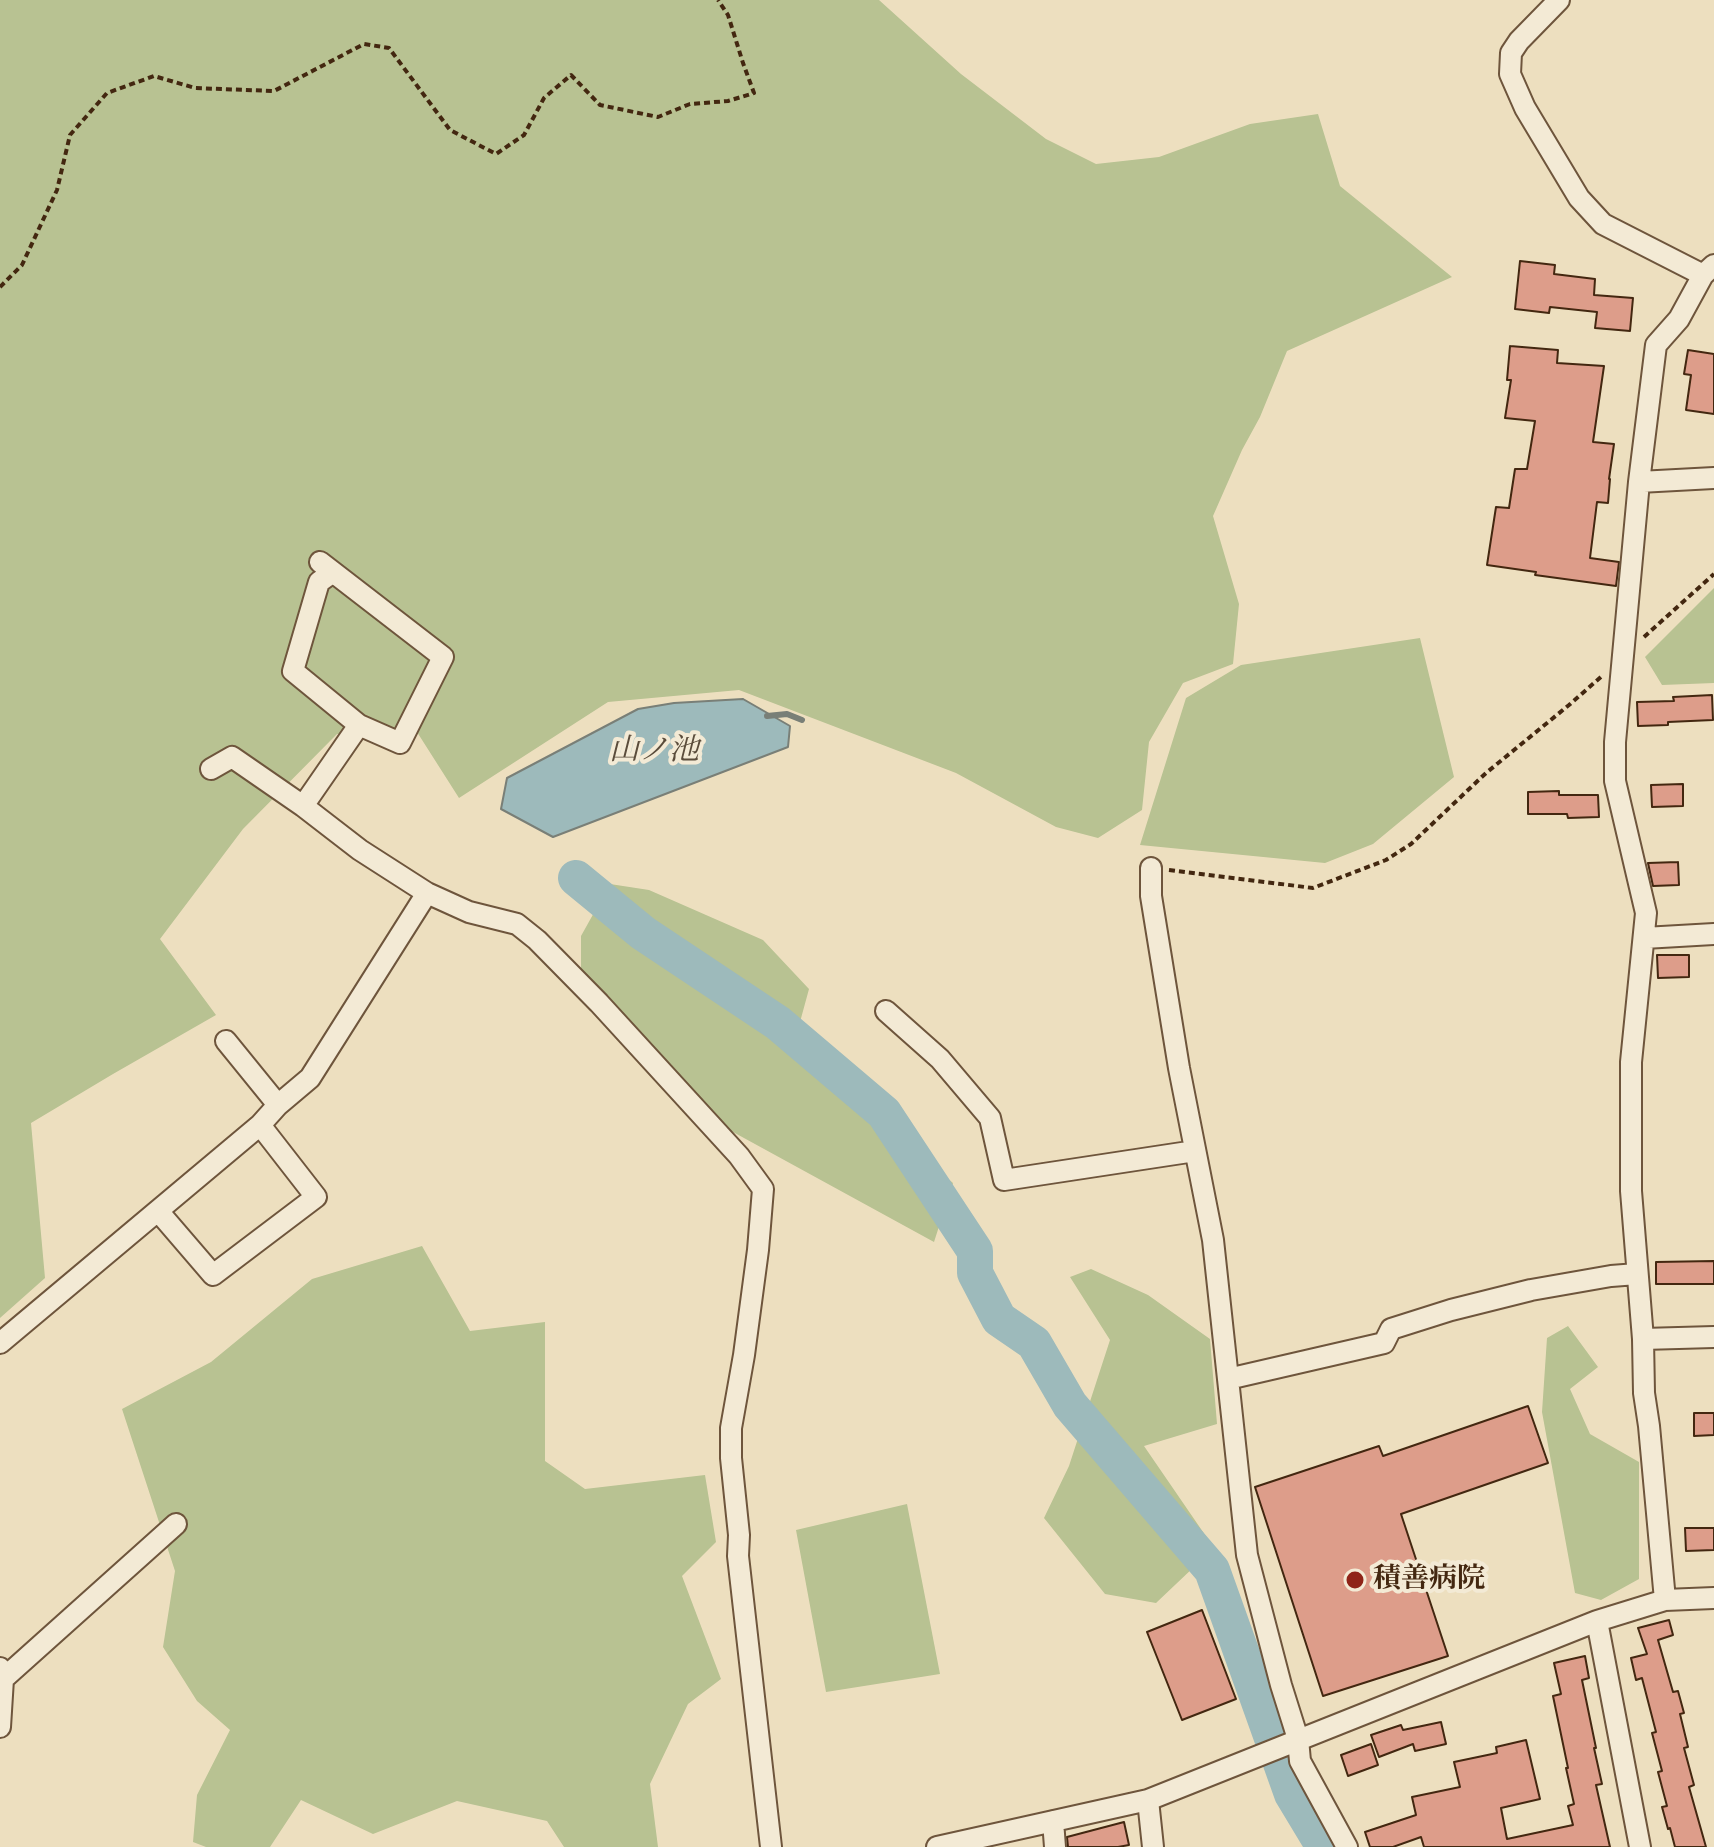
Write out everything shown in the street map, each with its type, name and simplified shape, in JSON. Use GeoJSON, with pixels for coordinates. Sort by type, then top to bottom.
{"type":"FeatureCollection","features":[{"type":"Feature","properties":{"kind":"street"},"geometry":{"type":"LineString","coordinates":[[1559,0],[1511,53],[1510,74],[1525,108],[1579,198],[1603,224],[1708,270],[1679,319],[1656,345],[1639,482],[1615,742],[1615,781],[1646,913],[1631,1062],[1631,1191],[1643,1339],[1644,1393],[1665,1600]]}},
{"type":"Feature","properties":{"kind":"street"},"geometry":{"type":"LineString","coordinates":[[1639,482],[1714,478]]}},
{"type":"Feature","properties":{"kind":"street"},"geometry":{"type":"LineString","coordinates":[[326,567],[443,657],[400,743],[359,725],[293,671],[326,567]]}},
{"type":"Feature","properties":{"kind":"street"},"geometry":{"type":"LineString","coordinates":[[303,806],[359,725]]}},
{"type":"Feature","properties":{"kind":"street"},"geometry":{"type":"LineString","coordinates":[[211,769],[232,757],[360,850],[427,893],[469,912],[517,924],[599,1003],[728,1144],[763,1189],[746,1340],[731,1428],[731,1458],[739,1535],[738,1556],[771,1847]]}},
{"type":"Feature","properties":{"kind":"street"},"geometry":{"type":"LineString","coordinates":[[1151,868],[1151,896],[1179,1068],[1213,1240],[1247,1555],[1293,1742],[1300,1761],[1347,1847]]}},
{"type":"Feature","properties":{"kind":"street"},"geometry":{"type":"LineString","coordinates":[[0,1343],[260,1125],[310,1078],[427,893]]}},
{"type":"Feature","properties":{"kind":"street"},"geometry":{"type":"LineString","coordinates":[[1644,938],[1714,934]]}},
{"type":"Feature","properties":{"kind":"street"},"geometry":{"type":"LineString","coordinates":[[886,1011],[940,1059],[990,1118],[1004,1180],[1195,1151]]}},
{"type":"Feature","properties":{"kind":"street"},"geometry":{"type":"LineString","coordinates":[[226,1041],[278,1105]]}},
{"type":"Feature","properties":{"kind":"street"},"geometry":{"type":"LineString","coordinates":[[158,1211],[213,1275],[316,1197],[260,1125]]}},
{"type":"Feature","properties":{"kind":"street"},"geometry":{"type":"LineString","coordinates":[[1228,1379],[1384,1343],[1391,1329],[1451,1310],[1531,1290],[1637,1274]]}},
{"type":"Feature","properties":{"kind":"street"},"geometry":{"type":"LineString","coordinates":[[1643,1339],[1714,1337]]}},
{"type":"Feature","properties":{"kind":"street"},"geometry":{"type":"LineString","coordinates":[[0,1727],[2,1674],[176,1524]]}},
{"type":"Feature","properties":{"kind":"street"},"geometry":{"type":"LineString","coordinates":[[937,1847],[1148,1800],[1597,1621],[1665,1600],[1714,1598]]}},
{"type":"Feature","properties":{"kind":"street"},"geometry":{"type":"LineString","coordinates":[[1597,1621],[1640,1847]]}},
{"type":"Feature","properties":{"kind":"street"},"geometry":{"type":"LineString","coordinates":[[1148,1800],[1153,1847]]}},
{"type":"Feature","properties":{"kind":"street"},"geometry":{"type":"LineString","coordinates":[[1053,1821],[1055,1847]]}},
{"type":"Feature","properties":{"kind":"path"},"geometry":{"type":"LineString","coordinates":[[0,287],[22,265],[57,190],[70,135],[107,93],[154,76],[195,88],[274,91],[364,44],[389,48],[450,130],[496,154],[524,135],[544,98],[571,75],[600,105],[658,117],[690,104],[728,101],[754,93],[728,15],[718,0]]}},
{"type":"Feature","properties":{"kind":"path"},"geometry":{"type":"LineString","coordinates":[[1151,868],[1313,888],[1386,860],[1411,844],[1486,773],[1569,705],[1714,574]]}},
{"type":"Feature","properties":{"kind":"green space"},"geometry":{"type":"Polygon","coordinates":[[[0,0],[879,0],[961,74],[1046,139],[1096,164],[1159,157],[1250,124],[1318,114],[1340,186],[1452,277],[1287,351],[1213,516],[1239,604],[1233,664],[1183,683],[1149,742],[1142,810],[1098,838],[1056,827],[956,773],[739,690],[608,702],[459,798],[417,732],[337,734],[243,829],[160,939],[216,1015],[31,1123],[45,1278],[0,1318],[0,0]]]}},
{"type":"Feature","properties":{"kind":"green space"},"geometry":{"type":"Polygon","coordinates":[[[1714,588],[1714,683],[1662,685],[1645,657],[1714,588]]]}},
{"type":"Feature","properties":{"kind":"green space"},"geometry":{"type":"Polygon","coordinates":[[[1420,638],[1454,777],[1373,844],[1325,863],[1140,845],[1186,698],[1241,665],[1420,638]]]}},
{"type":"Feature","properties":{"kind":"green space"},"geometry":{"type":"Polygon","coordinates":[[[610,884],[649,890],[763,940],[809,989],[794,1044],[953,1183],[934,1242],[733,1132],[643,1064],[581,1000],[581,936],[610,884]]]}},
{"type":"Feature","properties":{"kind":"green space"},"geometry":{"type":"Polygon","coordinates":[[[422,1246],[470,1331],[545,1322],[545,1461],[585,1489],[705,1475],[716,1542],[682,1576],[721,1679],[688,1704],[650,1784],[658,1847],[564,1847],[547,1821],[457,1801],[373,1834],[301,1800],[270,1847],[206,1847],[193,1842],[197,1795],[230,1730],[197,1701],[163,1647],[175,1571],[122,1409],[211,1362],[312,1279],[422,1246]]]}},
{"type":"Feature","properties":{"kind":"green space"},"geometry":{"type":"Polygon","coordinates":[[[1091,1269],[1148,1295],[1210,1339],[1217,1424],[1144,1446],[1214,1548],[1156,1603],[1105,1594],[1044,1518],[1069,1466],[1110,1340],[1070,1277],[1091,1269]]]}},
{"type":"Feature","properties":{"kind":"green space"},"geometry":{"type":"Polygon","coordinates":[[[1568,1326],[1598,1367],[1570,1389],[1590,1434],[1639,1462],[1639,1579],[1601,1600],[1575,1593],[1542,1412],[1547,1338],[1568,1326]]]}},
{"type":"Feature","properties":{"kind":"green space"},"geometry":{"type":"Polygon","coordinates":[[[907,1504],[940,1674],[826,1692],[796,1530],[907,1504]]]}},
{"type":"Feature","properties":{"kind":"water","name":"山ノ池"},"geometry":{"type":"Polygon","coordinates":[[[743,699],[790,726],[788,747],[553,837],[501,809],[507,778],[638,709],[674,703],[743,699]]]}},
{"type":"Feature","properties":{"kind":"building"},"geometry":{"type":"Polygon","coordinates":[[[1520,261],[1555,265],[1554,274],[1595,279],[1594,295],[1633,298],[1630,331],[1595,328],[1597,312],[1550,307],[1549,313],[1515,309],[1520,261]]]}},
{"type":"Feature","properties":{"kind":"building"},"geometry":{"type":"Polygon","coordinates":[[[1510,346],[1558,350],[1557,363],[1604,366],[1593,442],[1614,444],[1608,503],[1597,502],[1590,558],[1619,562],[1616,586],[1487,565],[1496,507],[1509,508],[1515,469],[1527,469],[1535,421],[1505,418],[1511,380],[1507,380],[1510,346]]]}},
{"type":"Feature","properties":{"kind":"building"},"geometry":{"type":"Polygon","coordinates":[[[1688,350],[1714,354],[1714,414],[1686,410],[1691,375],[1684,374],[1688,350]]]}},
{"type":"Feature","properties":{"kind":"building"},"geometry":{"type":"Polygon","coordinates":[[[1712,695],[1713,720],[1638,726],[1637,702],[1674,701],[1673,697],[1712,695]]]}},
{"type":"Feature","properties":{"kind":"building"},"geometry":{"type":"Polygon","coordinates":[[[1683,784],[1683,806],[1652,807],[1651,785],[1683,784]]]}},
{"type":"Feature","properties":{"kind":"building"},"geometry":{"type":"Polygon","coordinates":[[[1559,791],[1559,795],[1598,795],[1599,817],[1528,814],[1528,792],[1559,791]]]}},
{"type":"Feature","properties":{"kind":"building"},"geometry":{"type":"Polygon","coordinates":[[[1678,862],[1679,885],[1653,886],[1648,863],[1678,862]]]}},
{"type":"Feature","properties":{"kind":"building"},"geometry":{"type":"Polygon","coordinates":[[[1657,955],[1689,955],[1689,977],[1658,978],[1657,955]]]}},
{"type":"Feature","properties":{"kind":"building"},"geometry":{"type":"Polygon","coordinates":[[[1714,1261],[1714,1284],[1656,1284],[1656,1262],[1714,1261]]]}},
{"type":"Feature","properties":{"kind":"building"},"geometry":{"type":"Polygon","coordinates":[[[1528,1406],[1548,1463],[1401,1514],[1448,1656],[1323,1696],[1255,1487],[1379,1446],[1383,1456],[1528,1406]]]}},
{"type":"Feature","properties":{"kind":"building"},"geometry":{"type":"Polygon","coordinates":[[[1694,1413],[1714,1413],[1714,1435],[1694,1436],[1694,1413]]]}},
{"type":"Feature","properties":{"kind":"building"},"geometry":{"type":"Polygon","coordinates":[[[1685,1528],[1714,1528],[1714,1550],[1686,1551],[1685,1528]]]}},
{"type":"Feature","properties":{"kind":"building"},"geometry":{"type":"Polygon","coordinates":[[[1202,1610],[1236,1699],[1182,1720],[1147,1632],[1202,1610]]]}},
{"type":"Feature","properties":{"kind":"building"},"geometry":{"type":"Polygon","coordinates":[[[1669,1620],[1673,1635],[1658,1640],[1673,1692],[1678,1691],[1684,1713],[1680,1714],[1688,1747],[1684,1748],[1694,1785],[1689,1787],[1706,1847],[1675,1847],[1662,1807],[1667,1806],[1652,1733],[1656,1732],[1642,1678],[1636,1680],[1631,1658],[1647,1654],[1638,1628],[1669,1620]]]}},
{"type":"Feature","properties":{"kind":"building"},"geometry":{"type":"Polygon","coordinates":[[[1585,1656],[1589,1678],[1582,1680],[1602,1784],[1596,1785],[1610,1847],[1424,1847],[1421,1837],[1393,1847],[1370,1847],[1365,1832],[1416,1815],[1412,1797],[1460,1787],[1454,1762],[1497,1753],[1496,1747],[1526,1740],[1540,1799],[1501,1808],[1507,1839],[1573,1825],[1568,1806],[1574,1804],[1553,1696],[1561,1694],[1554,1663],[1585,1656]]]}},
{"type":"Feature","properties":{"kind":"building"},"geometry":{"type":"Polygon","coordinates":[[[1441,1722],[1446,1744],[1415,1751],[1413,1744],[1379,1757],[1371,1735],[1401,1725],[1403,1730],[1441,1722]]]}},
{"type":"Feature","properties":{"kind":"building"},"geometry":{"type":"Polygon","coordinates":[[[1371,1744],[1378,1765],[1348,1776],[1341,1755],[1371,1744]]]}},
{"type":"Feature","properties":{"kind":"building"},"geometry":{"type":"Polygon","coordinates":[[[1124,1822],[1129,1845],[1068,1847],[1067,1837],[1124,1822]]]}},
{"type":"Feature","properties":{"kind":"waterway"},"geometry":{"type":"LineString","coordinates":[[767,716],[787,714],[802,720]]}},
{"type":"Feature","properties":{"kind":"waterway"},"geometry":{"type":"LineString","coordinates":[[576,878],[643,933],[778,1023],[884,1113],[975,1251],[975,1273],[999,1319],[1034,1343],[1070,1405],[1212,1570],[1292,1794],[1324,1847]]}},
{"type":"Feature","properties":{"kind":"place","name":"積善病院"},"geometry":{"type":"Point","coordinates":[1355,1580]}}]}
